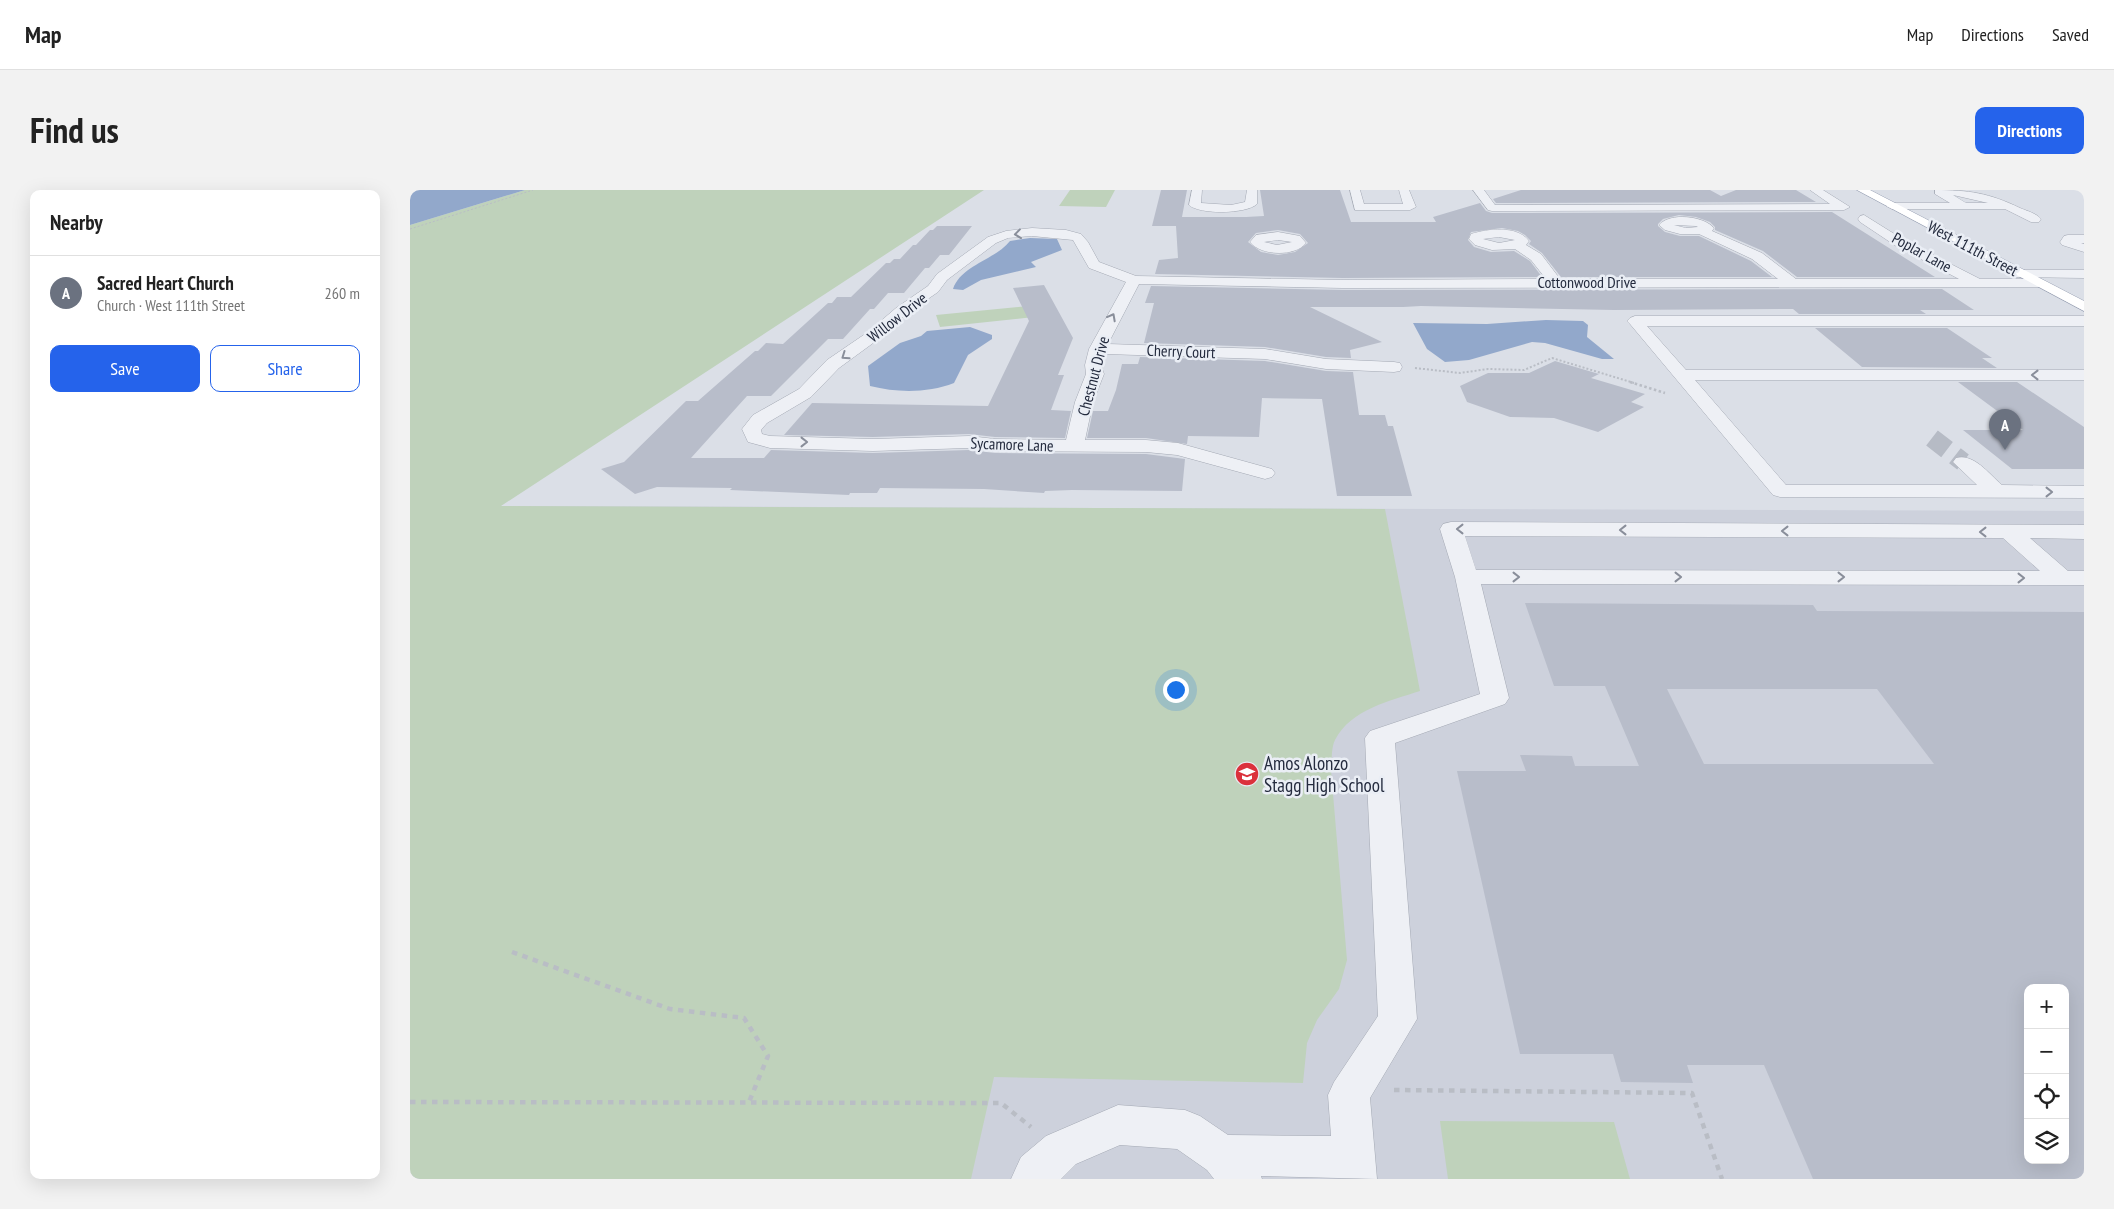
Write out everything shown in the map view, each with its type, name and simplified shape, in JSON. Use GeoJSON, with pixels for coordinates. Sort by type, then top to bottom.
{"type":"FeatureCollection","features":[{"type":"Feature","properties":{"kind":"main road","name":"West 111th Street"},"geometry":{"type":"LineString","coordinates":[[1862,190],[2084,307]]}},
{"type":"Feature","properties":{"kind":"street"},"geometry":{"type":"LineString","coordinates":[[1197,190],[1195,205],[1244,207],[1251,204],[1252,190]]}},
{"type":"Feature","properties":{"kind":"street"},"geometry":{"type":"LineString","coordinates":[[1355,190],[1359,208],[1410,207],[1404,190]]}},
{"type":"Feature","properties":{"kind":"street"},"geometry":{"type":"LineString","coordinates":[[1478,190],[1492,208],[1844,207],[1815,190]]}},
{"type":"Feature","properties":{"kind":"street"},"geometry":{"type":"LineString","coordinates":[[1964,206],[1939,192],[1974,190],[2035,219]]}},
{"type":"Feature","properties":{"kind":"street"},"geometry":{"type":"LineString","coordinates":[[1892,206],[2007,206]]}},
{"type":"Feature","properties":{"kind":"street","name":"Poplar Lane"},"geometry":{"type":"LineString","coordinates":[[1864,218],[1900,243],[1980,285]]}},
{"type":"Feature","properties":{"kind":"street"},"geometry":{"type":"LineString","coordinates":[[1702,231],[1757,256],[1792,282]]}},
{"type":"Feature","properties":{"kind":"street","name":"Willow Drive"},"geometry":{"type":"LineString","coordinates":[[756,440],[752,436],[751,429],[760,418],[805,393],[833,364],[874,335],[901,311],[933,289],[942,277],[992,240],[1006,235],[1032,232],[1066,234],[1077,237],[1082,242],[1094,265],[1134,280]]}},
{"type":"Feature","properties":{"kind":"street"},"geometry":{"type":"LineString","coordinates":[[2084,239],[2068,239],[2066,242],[2084,248]]}},
{"type":"Feature","properties":{"kind":"street"},"geometry":{"type":"LineString","coordinates":[[1518,245],[1536,257],[1555,282]]}},
{"type":"Feature","properties":{"kind":"street"},"geometry":{"type":"LineString","coordinates":[[1287,248],[1299,257]]}},
{"type":"Feature","properties":{"kind":"street"},"geometry":{"type":"LineString","coordinates":[[2021,274],[2084,274]]}},
{"type":"Feature","properties":{"kind":"street","name":"Cottonwood Drive"},"geometry":{"type":"LineString","coordinates":[[1134,280],[1319,278],[1555,282],[1792,282],[1980,285],[2040,283]]}},
{"type":"Feature","properties":{"kind":"street","name":"Chestnut Drive"},"geometry":{"type":"LineString","coordinates":[[1074,446],[1080,428],[1084,402],[1095,374],[1093,365],[1097,349],[1105,330],[1134,280]]}},
{"type":"Feature","properties":{"kind":"street"},"geometry":{"type":"LineString","coordinates":[[1823,531],[1802,508],[1780,491],[1635,320],[2084,321]]}},
{"type":"Feature","properties":{"kind":"street","name":"Cherry Court"},"geometry":{"type":"LineString","coordinates":[[1097,349],[1265,354],[1326,364],[1394,367]]}},
{"type":"Feature","properties":{"kind":"street"},"geometry":{"type":"LineString","coordinates":[[1681,375],[2084,375]]}},
{"type":"Feature","properties":{"kind":"street","name":"Sycamore Lane"},"geometry":{"type":"LineString","coordinates":[[756,440],[873,444],[969,442],[1074,446],[1146,446],[1178,449],[1265,473]]}},
{"type":"Feature","properties":{"kind":"street"},"geometry":{"type":"LineString","coordinates":[[1963,462],[2005,492]]}},
{"type":"Feature","properties":{"kind":"street"},"geometry":{"type":"LineString","coordinates":[[1780,491],[2084,492]]}},
{"type":"Feature","properties":{"kind":"street"},"geometry":{"type":"LineString","coordinates":[[1047,1165],[1118,1125],[1185,1130],[1231,1167],[1354,1168],[1349,1095],[1398,1019],[1380,738],[1495,698],[1467,577],[1451,529],[2084,532]]}},
{"type":"Feature","properties":{"kind":"street"},"geometry":{"type":"LineString","coordinates":[[2009,532],[2073,578]]}},
{"type":"Feature","properties":{"kind":"street"},"geometry":{"type":"LineString","coordinates":[[1467,577],[2073,578]]}},
{"type":"Feature","properties":{"kind":"path"},"geometry":{"type":"LineString","coordinates":[[410,230],[533,190]]}},
{"type":"Feature","properties":{"kind":"path"},"geometry":{"type":"LineString","coordinates":[[1394,367],[1460,373],[1488,370],[1524,370],[1552,358],[1670,395]]}},
{"type":"Feature","properties":{"kind":"path"},"geometry":{"type":"LineString","coordinates":[[512,952],[670,1010],[744,1018],[768,1056],[749,1102]]}},
{"type":"Feature","properties":{"kind":"path"},"geometry":{"type":"LineString","coordinates":[[1383,1090],[1692,1093],[1722,1179]]}},
{"type":"Feature","properties":{"kind":"path"},"geometry":{"type":"LineString","coordinates":[[410,1102],[1001,1103],[1047,1165]]}},
{"type":"Feature","properties":{"kind":"shaded area","name":"Amos Alonzo Stagg High School"},"geometry":{"type":"Polygon","coordinates":[[[499,506],[2084,511],[2084,1179],[410,1179],[499,506]]]}},
{"type":"Feature","properties":{"kind":"green space"},"geometry":{"type":"Polygon","coordinates":[[[525,190],[984,190],[501,506],[1385,509],[1420,691],[1384,703],[1361,714],[1342,729],[1334,743],[1331,770],[1347,960],[1339,989],[1317,1020],[1307,1043],[1303,1083],[994,1077],[971,1179],[410,1179],[410,225],[525,190]]]}},
{"type":"Feature","properties":{"kind":"green space"},"geometry":{"type":"Polygon","coordinates":[[[1070,190],[1115,190],[1106,207],[1059,206],[1070,190]]]}},
{"type":"Feature","properties":{"kind":"green space"},"geometry":{"type":"Polygon","coordinates":[[[1028,306],[1034,317],[940,327],[936,315],[1028,306]]]}},
{"type":"Feature","properties":{"kind":"green space"},"geometry":{"type":"Polygon","coordinates":[[[1440,1121],[1614,1122],[1630,1179],[1448,1179],[1440,1121]]]}},
{"type":"Feature","properties":{"kind":"water"},"geometry":{"type":"Polygon","coordinates":[[[410,190],[525,190],[410,225],[410,190]]]}},
{"type":"Feature","properties":{"kind":"water"},"geometry":{"type":"Polygon","coordinates":[[[1030,238],[1057,239],[1062,250],[1031,262],[1036,267],[981,280],[963,290],[953,289],[963,274],[1004,248],[1010,241],[1030,238]]]}},
{"type":"Feature","properties":{"kind":"water"},"geometry":{"type":"Polygon","coordinates":[[[1546,320],[1583,321],[1588,325],[1587,337],[1614,359],[1602,359],[1545,343],[1532,342],[1469,360],[1445,362],[1427,349],[1413,323],[1487,324],[1546,320]]]}},
{"type":"Feature","properties":{"kind":"water"},"geometry":{"type":"Polygon","coordinates":[[[970,327],[992,335],[992,339],[968,355],[954,383],[934,389],[913,391],[891,390],[870,386],[868,366],[900,343],[921,336],[927,331],[970,327]]]}},
{"type":"Feature","properties":{"kind":"building"},"geometry":{"type":"Polygon","coordinates":[[[1161,190],[1187,190],[1182,217],[1264,216],[1260,190],[1340,190],[1351,222],[1436,222],[1433,217],[1480,203],[1486,211],[1492,213],[1832,212],[1935,277],[1797,277],[1763,251],[1715,230],[1715,227],[1710,222],[1696,217],[1679,215],[1663,219],[1658,226],[1665,232],[1680,236],[1699,236],[1751,261],[1772,277],[1561,277],[1542,253],[1529,244],[1531,241],[1525,235],[1518,231],[1502,228],[1471,232],[1468,240],[1474,247],[1491,252],[1514,251],[1530,261],[1542,277],[1343,278],[1155,274],[1159,260],[1178,258],[1176,226],[1152,226],[1161,190]],[[1278,230],[1256,233],[1248,242],[1261,252],[1278,255],[1295,252],[1308,243],[1300,234],[1278,230]]]}},
{"type":"Feature","properties":{"kind":"building"},"geometry":{"type":"Polygon","coordinates":[[[1521,190],[1710,190],[1721,196],[1736,190],[1796,190],[1816,202],[1496,203],[1493,199],[1521,190]]]}},
{"type":"Feature","properties":{"kind":"building"},"geometry":{"type":"Polygon","coordinates":[[[937,226],[972,226],[949,255],[940,255],[929,268],[925,268],[904,293],[888,293],[874,309],[870,309],[843,339],[828,339],[771,396],[747,396],[691,458],[764,458],[771,450],[873,453],[969,450],[995,453],[1146,454],[1185,459],[1182,491],[1072,490],[1045,491],[1044,493],[984,489],[880,488],[877,493],[850,493],[849,495],[730,490],[732,488],[657,487],[635,494],[601,469],[624,462],[686,401],[698,401],[766,343],[783,344],[837,297],[851,297],[886,263],[890,263],[894,259],[900,259],[913,245],[916,245],[930,230],[937,226]]]}},
{"type":"Feature","properties":{"kind":"building"},"geometry":{"type":"Polygon","coordinates":[[[1044,285],[1073,338],[1058,375],[1064,375],[1051,410],[1071,411],[1065,438],[995,437],[969,434],[873,437],[784,435],[812,403],[988,406],[1029,321],[1013,288],[1044,285]]]}},
{"type":"Feature","properties":{"kind":"building"},"geometry":{"type":"Polygon","coordinates":[[[1151,286],[1343,290],[1942,289],[1974,310],[1920,310],[1926,314],[1799,314],[1793,309],[1614,310],[1421,306],[1310,307],[1382,342],[1350,350],[1351,358],[1326,357],[1265,347],[1144,343],[1154,303],[1145,303],[1151,286]]]}},
{"type":"Feature","properties":{"kind":"building"},"geometry":{"type":"Polygon","coordinates":[[[1815,328],[1947,328],[1992,358],[1982,358],[1997,368],[1862,367],[1815,328]]]}},
{"type":"Feature","properties":{"kind":"building"},"geometry":{"type":"Polygon","coordinates":[[[1140,357],[1265,361],[1326,371],[1353,372],[1359,415],[1385,415],[1388,426],[1393,426],[1412,496],[1337,496],[1322,399],[1262,398],[1259,437],[1188,436],[1187,444],[1146,438],[1087,438],[1093,411],[1108,411],[1116,390],[1122,364],[1138,364],[1140,357]]]}},
{"type":"Feature","properties":{"kind":"building"},"geometry":{"type":"Polygon","coordinates":[[[1555,361],[1599,374],[1591,378],[1645,394],[1631,402],[1644,407],[1598,432],[1554,418],[1510,417],[1467,402],[1460,386],[1488,373],[1529,373],[1555,361]]]}},
{"type":"Feature","properties":{"kind":"building"},"geometry":{"type":"Polygon","coordinates":[[[1958,382],[2017,382],[2084,427],[2084,469],[2012,469],[1963,430],[2023,430],[1958,382]]]}},
{"type":"Feature","properties":{"kind":"building"},"geometry":{"type":"Polygon","coordinates":[[[1525,603],[1813,605],[1817,611],[2084,612],[2084,1179],[1813,1179],[1764,1065],[1687,1065],[1693,1083],[1621,1082],[1613,1054],[1520,1054],[1457,771],[1526,771],[1520,755],[1572,756],[1575,766],[1639,766],[1605,686],[1554,686],[1525,603]],[[1667,689],[1704,764],[1934,764],[1877,689],[1667,689]]]}},
{"type":"Feature","properties":{"kind":"tunnel"},"geometry":{"type":"LineString","coordinates":[[1932,438],[1963,462]]}},
{"type":"Feature","properties":{"kind":"place","name":"Sacred Heart Church"},"geometry":{"type":"Point","coordinates":[2005,450]}},
{"type":"Feature","properties":{"kind":"place","name":"Amos Alonzo Stagg High School"},"geometry":{"type":"Point","coordinates":[1247,774]}}]}
